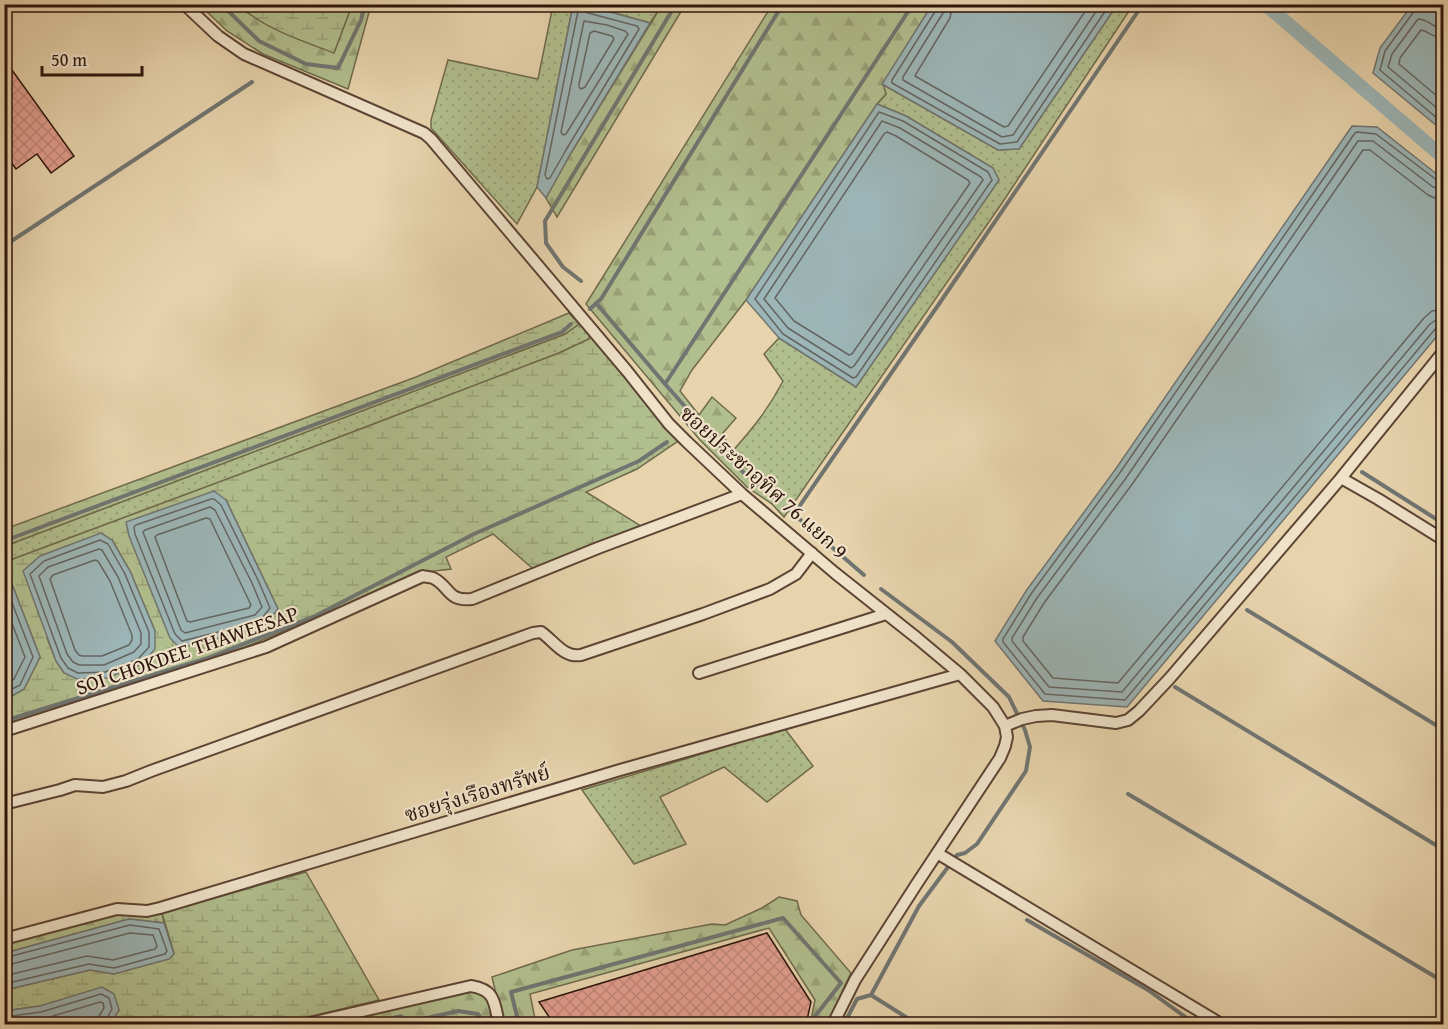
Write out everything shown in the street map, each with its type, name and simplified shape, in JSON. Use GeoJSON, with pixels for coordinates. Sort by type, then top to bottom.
{"type":"FeatureCollection","features":[{"type":"Feature","properties":{"kind":"street","name":"ซอยประชาอุทิศ 76 แยก 9"},"geometry":{"type":"LineString","coordinates":[[184,4],[218,36],[244,54],[424,133],[431,139],[669,424],[742,494],[960,674],[993,707],[1005,726]]}},
{"type":"Feature","properties":{"kind":"street"},"geometry":{"type":"LineString","coordinates":[[833,1024],[855,980],[1000,758],[1007,737],[1005,726],[1022,719],[1052,715],[1116,723],[1128,720],[1139,711],[1170,678],[1341,478],[1443,351]]}},
{"type":"Feature","properties":{"kind":"street"},"geometry":{"type":"LineString","coordinates":[[1341,478],[1443,540]]}},
{"type":"Feature","properties":{"kind":"street","name":"SOI CHOKDEE THAWEESAP"},"geometry":{"type":"LineString","coordinates":[[4,731],[266,647],[423,576],[433,577],[453,596],[464,600],[472,599],[598,548],[742,494]]}},
{"type":"Feature","properties":{"kind":"street"},"geometry":{"type":"LineString","coordinates":[[4,804],[75,785],[104,786],[126,781],[533,633],[541,632],[567,654],[581,655],[771,589],[796,574],[812,553]]}},
{"type":"Feature","properties":{"kind":"street"},"geometry":{"type":"LineString","coordinates":[[699,673],[886,614]]}},
{"type":"Feature","properties":{"kind":"street","name":"ซอยรุ่งเรืองทรัพย์"},"geometry":{"type":"LineString","coordinates":[[4,939],[117,909],[147,911],[160,908],[620,770],[960,674]]}},
{"type":"Feature","properties":{"kind":"street"},"geometry":{"type":"LineString","coordinates":[[937,853],[1221,1024]]}},
{"type":"Feature","properties":{"kind":"street"},"geometry":{"type":"LineString","coordinates":[[306,1024],[471,986],[484,988],[492,997],[499,1024]]}},
{"type":"Feature","properties":{"kind":"green space"},"geometry":{"type":"Polygon","coordinates":[[[640,4],[660,8],[650,23],[576,5],[640,4]]]}},
{"type":"Feature","properties":{"kind":"green space"},"geometry":{"type":"Polygon","coordinates":[[[200,5],[239,5],[246,12],[334,52],[352,5],[371,5],[348,89],[263,54],[227,31],[200,5]]]}},
{"type":"Feature","properties":{"kind":"green space"},"geometry":{"type":"Polygon","coordinates":[[[239,5],[352,5],[334,53],[296,39],[259,21],[239,5]]]}},
{"type":"Feature","properties":{"kind":"green space"},"geometry":{"type":"Polygon","coordinates":[[[553,5],[573,5],[537,187],[517,224],[431,128],[431,120],[448,60],[538,79],[553,5]]]}},
{"type":"Feature","properties":{"kind":"green space"},"geometry":{"type":"Polygon","coordinates":[[[662,5],[685,5],[557,217],[546,198],[662,5]]]}},
{"type":"Feature","properties":{"kind":"green space"},"geometry":{"type":"Polygon","coordinates":[[[772,5],[932,5],[883,84],[886,94],[877,104],[746,300],[692,370],[680,391],[699,415],[712,397],[736,418],[723,433],[731,453],[777,497],[772,504],[747,487],[700,440],[586,304],[772,5]]]}},
{"type":"Feature","properties":{"kind":"green space"},"geometry":{"type":"Polygon","coordinates":[[[1117,5],[1133,5],[1000,206],[784,517],[772,504],[777,498],[731,453],[760,418],[783,381],[764,354],[779,338],[856,387],[999,180],[993,168],[906,116],[877,104],[886,94],[882,84],[998,150],[1019,149],[1117,5]]]}},
{"type":"Feature","properties":{"kind":"green space"},"geometry":{"type":"Polygon","coordinates":[[[569,313],[579,324],[565,334],[5,546],[5,529],[416,377],[569,313]]]}},
{"type":"Feature","properties":{"kind":"green space"},"geometry":{"type":"Polygon","coordinates":[[[579,324],[590,333],[589,339],[559,353],[5,562],[5,546],[565,334],[579,324]]]}},
{"type":"Feature","properties":{"kind":"green space"},"geometry":{"type":"Polygon","coordinates":[[[590,333],[681,439],[637,469],[586,492],[641,526],[532,568],[493,534],[446,557],[451,569],[434,571],[401,581],[217,659],[5,731],[5,700],[24,689],[40,657],[10,579],[5,575],[5,562],[337,438],[559,353],[589,339],[590,333]],[[226,500],[180,648],[263,627],[278,609],[226,500]],[[112,540],[47,638],[56,661],[64,673],[155,631],[130,571],[112,540]]]}},
{"type":"Feature","properties":{"kind":"green space"},"geometry":{"type":"Polygon","coordinates":[[[785,729],[813,766],[767,802],[724,767],[660,797],[686,844],[634,864],[582,790],[785,729]]]}},
{"type":"Feature","properties":{"kind":"green space"},"geometry":{"type":"Polygon","coordinates":[[[306,872],[379,1000],[279,1024],[110,1024],[119,1010],[40,1006],[5,1011],[5,990],[90,970],[114,974],[174,953],[162,913],[306,872]]]}},
{"type":"Feature","properties":{"kind":"green space"},"geometry":{"type":"Polygon","coordinates":[[[779,897],[797,901],[801,915],[851,973],[827,1024],[808,1024],[815,1000],[769,928],[530,994],[536,1024],[503,1024],[492,977],[572,950],[712,924],[725,925],[762,908],[779,897]]]}},
{"type":"Feature","properties":{"kind":"green space"},"geometry":{"type":"Polygon","coordinates":[[[130,911],[162,913],[164,923],[129,919],[5,953],[5,942],[130,911]]]}},
{"type":"Feature","properties":{"kind":"green space"},"geometry":{"type":"Polygon","coordinates":[[[471,990],[481,992],[489,1001],[495,1024],[414,1024],[401,1015],[362,1024],[320,1024],[471,990]]]}},
{"type":"Feature","properties":{"kind":"water"},"geometry":{"type":"Polygon","coordinates":[[[573,5],[650,23],[546,198],[537,187],[573,5]]]}},
{"type":"Feature","properties":{"kind":"water"},"geometry":{"type":"Polygon","coordinates":[[[932,5],[1117,5],[1019,149],[998,150],[882,84],[932,5]]]}},
{"type":"Feature","properties":{"kind":"water"},"geometry":{"type":"Polygon","coordinates":[[[1412,5],[1432,8],[1443,17],[1443,131],[1373,73],[1380,48],[1412,5]]]}},
{"type":"Feature","properties":{"kind":"water"},"geometry":{"type":"Polygon","coordinates":[[[877,104],[906,116],[993,168],[999,180],[856,387],[779,338],[746,300],[877,104]]]}},
{"type":"Feature","properties":{"kind":"water"},"geometry":{"type":"Polygon","coordinates":[[[1352,126],[1377,127],[1443,179],[1443,329],[1127,707],[1043,701],[995,641],[1026,591],[1115,470],[1352,126]]]}},
{"type":"Feature","properties":{"kind":"water"},"geometry":{"type":"Polygon","coordinates":[[[214,491],[226,500],[278,609],[263,627],[180,648],[170,638],[129,536],[126,522],[214,491]]]}},
{"type":"Feature","properties":{"kind":"water"},"geometry":{"type":"Polygon","coordinates":[[[101,533],[112,540],[130,571],[155,631],[155,649],[142,664],[107,678],[77,679],[64,673],[56,661],[23,571],[40,556],[101,533]]]}},
{"type":"Feature","properties":{"kind":"water"},"geometry":{"type":"Polygon","coordinates":[[[5,575],[10,579],[40,657],[24,689],[5,700],[5,575]]]}},
{"type":"Feature","properties":{"kind":"water"},"geometry":{"type":"Polygon","coordinates":[[[129,919],[164,923],[174,954],[169,959],[114,974],[90,970],[5,990],[5,953],[129,919]]]}},
{"type":"Feature","properties":{"kind":"water"},"geometry":{"type":"Polygon","coordinates":[[[102,987],[114,994],[119,1010],[110,1024],[5,1024],[5,1011],[40,1006],[102,987]]]}},
{"type":"Feature","properties":{"kind":"water"},"geometry":{"type":"Polygon","coordinates":[[[401,1015],[414,1024],[362,1024],[401,1015]]]}},
{"type":"Feature","properties":{"kind":"building"},"geometry":{"type":"Polygon","coordinates":[[[4,59],[74,156],[51,173],[37,154],[16,169],[4,153],[4,59]]]}},
{"type":"Feature","properties":{"kind":"building"},"geometry":{"type":"Polygon","coordinates":[[[767,933],[811,1002],[807,1020],[803,1024],[554,1024],[539,1002],[767,933]]]}},
{"type":"Feature","properties":{"kind":"waterway"},"geometry":{"type":"LineString","coordinates":[[4,14],[18,4]]}},
{"type":"Feature","properties":{"kind":"waterway"},"geometry":{"type":"LineString","coordinates":[[221,4],[259,41],[306,64],[338,68],[361,20],[365,4]]}},
{"type":"Feature","properties":{"kind":"waterway"},"geometry":{"type":"LineString","coordinates":[[581,281],[563,267],[546,243],[545,221],[676,4]]}},
{"type":"Feature","properties":{"kind":"waterway"},"geometry":{"type":"LineString","coordinates":[[590,309],[601,299],[783,4]]}},
{"type":"Feature","properties":{"kind":"waterway"},"geometry":{"type":"LineString","coordinates":[[665,384],[913,4]]}},
{"type":"Feature","properties":{"kind":"waterway"},"geometry":{"type":"LineString","coordinates":[[794,514],[1143,4]]}},
{"type":"Feature","properties":{"kind":"waterway"},"geometry":{"type":"LineString","coordinates":[[1265,4],[1444,158]]}},
{"type":"Feature","properties":{"kind":"waterway"},"geometry":{"type":"LineString","coordinates":[[4,246],[252,82]]}},
{"type":"Feature","properties":{"kind":"waterway"},"geometry":{"type":"LineString","coordinates":[[596,303],[743,472],[773,497]]}},
{"type":"Feature","properties":{"kind":"waterway"},"geometry":{"type":"LineString","coordinates":[[4,541],[562,332],[571,324]]}},
{"type":"Feature","properties":{"kind":"waterway"},"geometry":{"type":"LineString","coordinates":[[4,721],[208,658],[315,616],[474,534],[639,461],[667,442]]}},
{"type":"Feature","properties":{"kind":"waterway"},"geometry":{"type":"LineString","coordinates":[[1362,472],[1444,524]]}},
{"type":"Feature","properties":{"kind":"waterway"},"geometry":{"type":"LineString","coordinates":[[790,511],[864,575]]}},
{"type":"Feature","properties":{"kind":"waterway"},"geometry":{"type":"LineString","coordinates":[[844,1024],[857,999],[871,995],[919,906],[957,855],[965,853],[977,844],[1026,771],[1030,747],[1025,730],[1009,697],[952,642],[881,589]]}},
{"type":"Feature","properties":{"kind":"waterway"},"geometry":{"type":"LineString","coordinates":[[1247,610],[1444,730]]}},
{"type":"Feature","properties":{"kind":"waterway"},"geometry":{"type":"LineString","coordinates":[[1175,687],[1444,850]]}},
{"type":"Feature","properties":{"kind":"waterway"},"geometry":{"type":"LineString","coordinates":[[1128,794],[1444,982]]}},
{"type":"Feature","properties":{"kind":"waterway"},"geometry":{"type":"LineString","coordinates":[[519,1024],[511,992],[783,918],[841,983],[809,1024]]}},
{"type":"Feature","properties":{"kind":"waterway"},"geometry":{"type":"LineString","coordinates":[[1027,920],[1148,990],[1195,1024]]}},
{"type":"Feature","properties":{"kind":"waterway"},"geometry":{"type":"LineString","coordinates":[[871,995],[917,1024]]}},
{"type":"Feature","properties":{"kind":"waterway"},"geometry":{"type":"LineString","coordinates":[[400,1024],[458,1011],[478,1014],[484,1024]]}}]}
